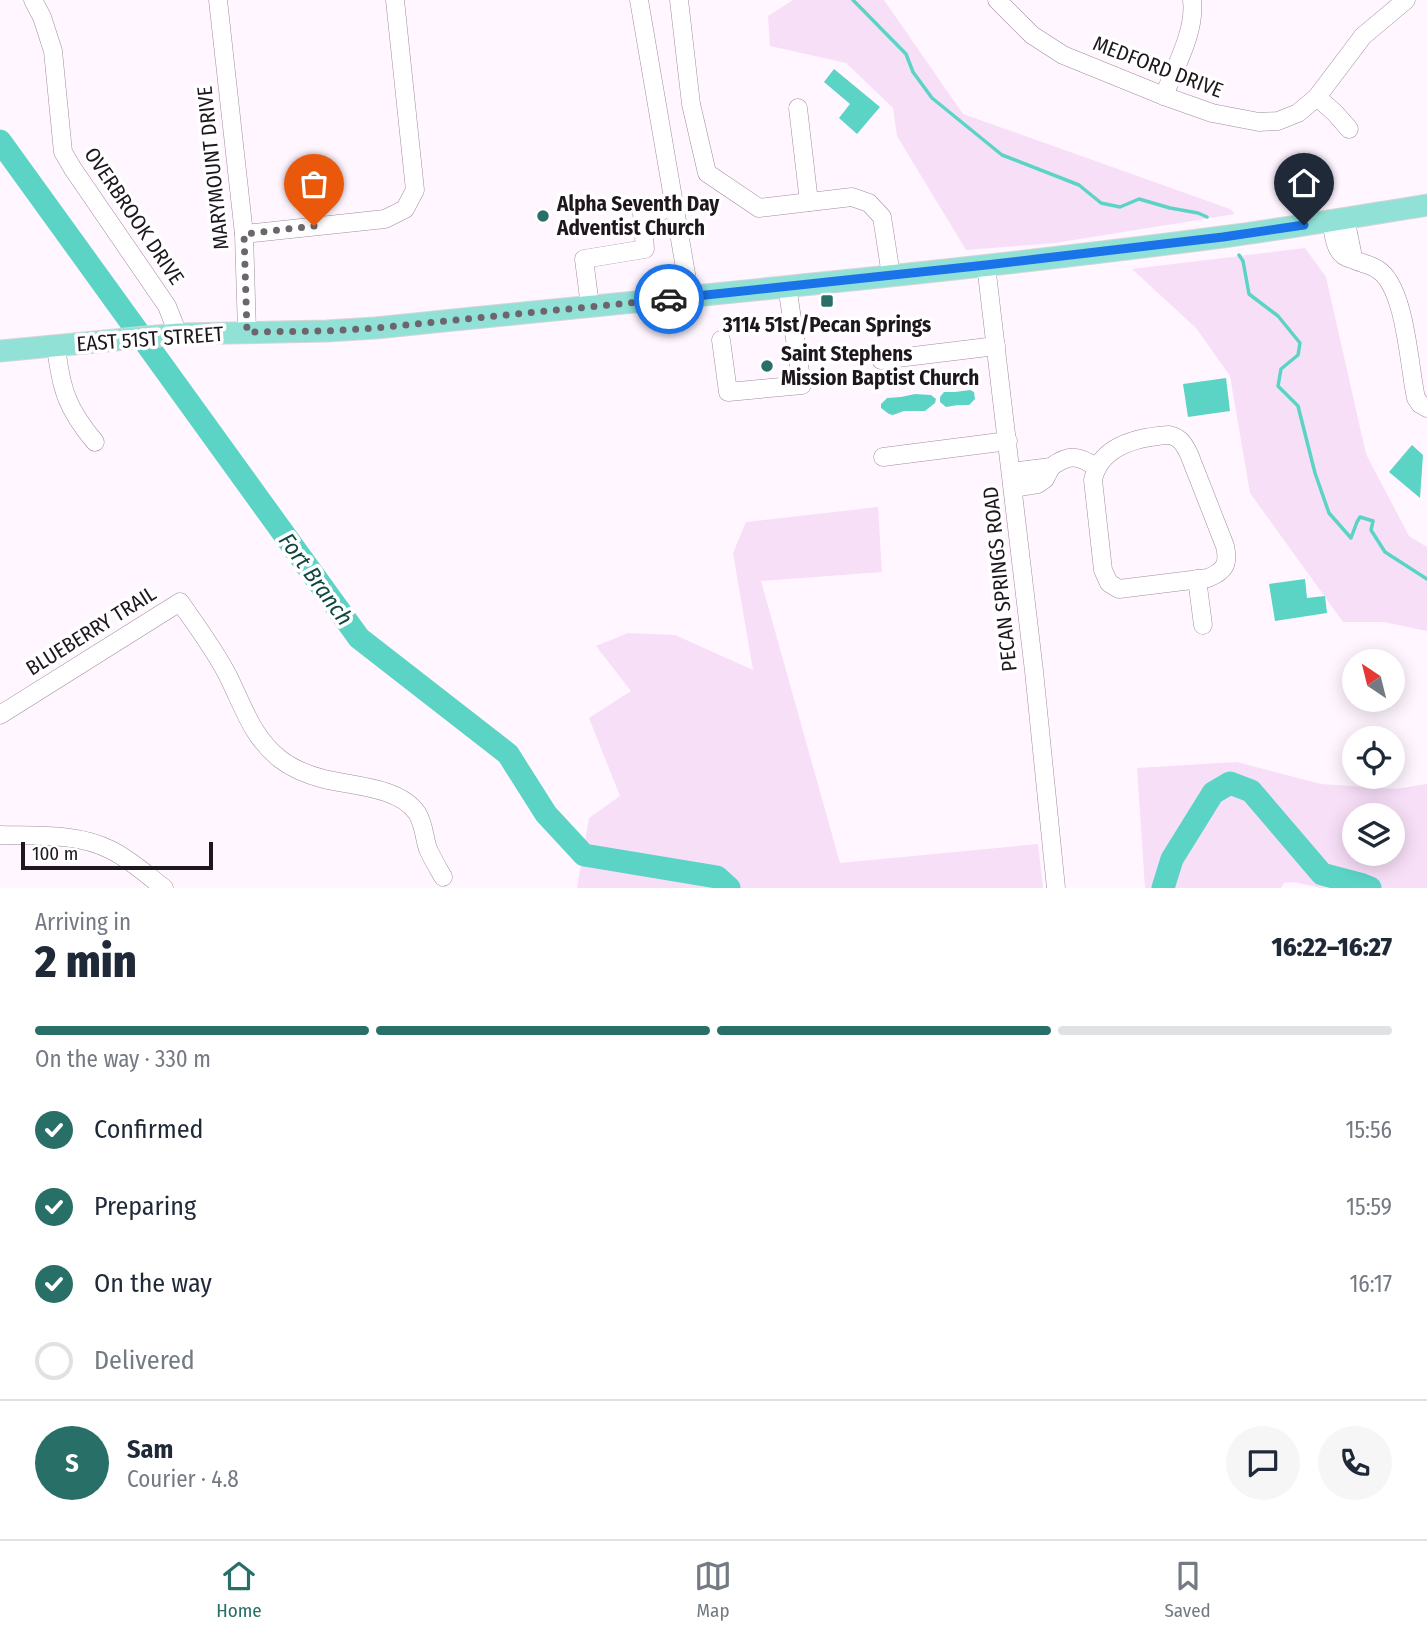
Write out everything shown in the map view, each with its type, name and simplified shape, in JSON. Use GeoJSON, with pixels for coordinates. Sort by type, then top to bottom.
{"type":"FeatureCollection","features":[{"type":"Feature","properties":{"kind":"main road","name":"EAST 51ST STREET"},"geometry":{"type":"LineString","coordinates":[[0,351],[178,334],[375,328],[690,297],[1223,237],[1427,205]]}},
{"type":"Feature","properties":{"kind":"street","name":"OVERBROOK DRIVE"},"geometry":{"type":"LineString","coordinates":[[33,0],[53,51],[63,152],[167,306],[178,334]]}},
{"type":"Feature","properties":{"kind":"street","name":"MARYMOUNT DRIVE"},"geometry":{"type":"LineString","coordinates":[[218,0],[244,234],[247,332]]}},
{"type":"Feature","properties":{"kind":"street"},"geometry":{"type":"LineString","coordinates":[[244,234],[385,219],[405,209],[415,190],[395,0]]}},
{"type":"Feature","properties":{"kind":"street"},"geometry":{"type":"LineString","coordinates":[[639,0],[690,297]]}},
{"type":"Feature","properties":{"kind":"street"},"geometry":{"type":"LineString","coordinates":[[679,0],[691,104],[707,173],[760,208],[852,197],[869,203],[882,217],[891,275]]}},
{"type":"Feature","properties":{"kind":"street","name":"MEDFORD DRIVE"},"geometry":{"type":"LineString","coordinates":[[997,0],[1032,35],[1063,55],[1212,113],[1259,122],[1278,121],[1298,113],[1317,97],[1363,36],[1406,0]]}},
{"type":"Feature","properties":{"kind":"street"},"geometry":{"type":"LineString","coordinates":[[1164,96],[1190,30],[1194,14],[1192,0]]}},
{"type":"Feature","properties":{"kind":"street"},"geometry":{"type":"LineString","coordinates":[[1317,97],[1349,129]]}},
{"type":"Feature","properties":{"kind":"street"},"geometry":{"type":"LineString","coordinates":[[798,108],[809,202]]}},
{"type":"Feature","properties":{"kind":"street"},"geometry":{"type":"LineString","coordinates":[[590,306],[584,259],[645,249],[642,213],[676,208]]}},
{"type":"Feature","properties":{"kind":"street"},"geometry":{"type":"LineString","coordinates":[[1338,219],[1352,251],[1352,259],[1378,269],[1391,288],[1405,328],[1416,398],[1427,408]]}},
{"type":"Feature","properties":{"kind":"street","name":"PECAN SPRINGS ROAD"},"geometry":{"type":"LineString","coordinates":[[986,265],[1056,888]]}},
{"type":"Feature","properties":{"kind":"street"},"geometry":{"type":"LineString","coordinates":[[722,340],[728,392],[802,385],[787,286]]}},
{"type":"Feature","properties":{"kind":"street"},"geometry":{"type":"LineString","coordinates":[[56,346],[63,391],[80,425],[95,442]]}},
{"type":"Feature","properties":{"kind":"street"},"geometry":{"type":"LineString","coordinates":[[881,360],[996,346]]}},
{"type":"Feature","properties":{"kind":"street"},"geometry":{"type":"LineString","coordinates":[[1169,435],[1180,439],[1227,556],[1221,571],[1208,578],[1125,589],[1119,589],[1109,583],[1103,570],[1093,486],[1096,467],[1108,453],[1132,440],[1169,435]]}},
{"type":"Feature","properties":{"kind":"street"},"geometry":{"type":"LineString","coordinates":[[883,457],[1007,440]]}},
{"type":"Feature","properties":{"kind":"street"},"geometry":{"type":"LineString","coordinates":[[1012,480],[1073,457],[1096,467]]}},
{"type":"Feature","properties":{"kind":"street"},"geometry":{"type":"LineString","coordinates":[[1197,579],[1203,625]]}},
{"type":"Feature","properties":{"kind":"street","name":"BLUEBERRY TRAIL"},"geometry":{"type":"LineString","coordinates":[[0,715],[180,602],[226,671],[247,719],[261,740],[280,760],[299,771],[322,779],[392,794],[404,800],[416,812],[428,848],[443,877]]}},
{"type":"Feature","properties":{"kind":"street"},"geometry":{"type":"LineString","coordinates":[[0,835],[74,838],[94,842],[130,861],[164,888]]}},
{"type":"Feature","properties":{"kind":"shaded area"},"geometry":{"type":"Polygon","coordinates":[[[793,0],[884,0],[963,114],[1230,209],[1235,214],[1055,243],[966,250],[897,136],[893,108],[846,63],[770,46],[768,16],[793,0]]]}},
{"type":"Feature","properties":{"kind":"shaded area"},"geometry":{"type":"Polygon","coordinates":[[[834,69],[880,107],[857,134],[839,118],[850,104],[824,82],[834,69]]]}},
{"type":"Feature","properties":{"kind":"shaded area"},"geometry":{"type":"Polygon","coordinates":[[[1305,248],[1326,277],[1366,454],[1409,536],[1427,547],[1427,631],[1384,622],[1343,622],[1250,493],[1230,376],[1196,328],[1132,269],[1305,248]]]}},
{"type":"Feature","properties":{"kind":"shaded area"},"geometry":{"type":"Polygon","coordinates":[[[1226,378],[1230,411],[1188,417],[1183,384],[1226,378]]]}},
{"type":"Feature","properties":{"kind":"shaded area"},"geometry":{"type":"Polygon","coordinates":[[[944,392],[974,392],[975,399],[969,405],[946,407],[940,402],[944,392]]]}},
{"type":"Feature","properties":{"kind":"shaded area"},"geometry":{"type":"Polygon","coordinates":[[[931,395],[936,399],[935,403],[925,411],[904,411],[893,415],[881,408],[887,398],[931,395]]]}},
{"type":"Feature","properties":{"kind":"shaded area"},"geometry":{"type":"Polygon","coordinates":[[[1412,445],[1423,455],[1420,498],[1389,472],[1412,445]]]}},
{"type":"Feature","properties":{"kind":"shaded area"},"geometry":{"type":"Polygon","coordinates":[[[878,507],[882,572],[761,581],[840,863],[1038,844],[1043,888],[577,888],[589,818],[620,796],[589,718],[631,691],[596,646],[628,633],[675,635],[753,670],[733,553],[746,522],[878,507]]]}},
{"type":"Feature","properties":{"kind":"shaded area"},"geometry":{"type":"Polygon","coordinates":[[[1305,579],[1307,598],[1325,596],[1327,613],[1275,621],[1269,584],[1305,579]]]}},
{"type":"Feature","properties":{"kind":"shaded area"},"geometry":{"type":"Polygon","coordinates":[[[1237,762],[1321,784],[1342,785],[1342,789],[1405,789],[1427,784],[1427,888],[1321,888],[1294,882],[1284,883],[1281,888],[1145,888],[1137,768],[1237,762]]]}},
{"type":"Feature","properties":{"kind":"waterway"},"geometry":{"type":"LineString","coordinates":[[853,0],[906,54],[913,72],[932,98],[1002,155],[1079,185],[1101,203],[1120,207],[1139,199],[1207,217]]}},
{"type":"Feature","properties":{"kind":"waterway","name":"Fort Branch"},"geometry":{"type":"LineString","coordinates":[[0,141],[359,638],[508,754],[546,814],[584,855],[717,877],[729,888]]}},
{"type":"Feature","properties":{"kind":"waterway"},"geometry":{"type":"LineString","coordinates":[[1239,255],[1243,261],[1249,294],[1278,316],[1300,343],[1298,355],[1281,369],[1278,386],[1298,406],[1315,473],[1329,513],[1351,538],[1360,517],[1373,521],[1371,530],[1385,552],[1427,579]]}},
{"type":"Feature","properties":{"kind":"waterway","name":"Fort Branch"},"geometry":{"type":"LineString","coordinates":[[1163,888],[1172,859],[1213,793],[1230,783],[1251,791],[1322,874],[1370,888]]}},
{"type":"Feature","properties":{"kind":"way so far"},"geometry":{"type":"LineString","coordinates":[[314,226],[244,234],[247,332],[375,328],[669,299]]}},
{"type":"Feature","properties":{"kind":"place","name":"Alpha Seventh Day Adventist Church"},"geometry":{"type":"Point","coordinates":[543,216]}},
{"type":"Feature","properties":{"kind":"place","name":"3114 51st/Pecan Springs"},"geometry":{"type":"Point","coordinates":[827,301]}},
{"type":"Feature","properties":{"kind":"place","name":"Saint Stephens Mission Baptist Church"},"geometry":{"type":"Point","coordinates":[767,366]}},
{"type":"Feature","properties":{"kind":"route"},"geometry":{"type":"LineString","coordinates":[[669,299],[986,265],[1304,225]]}}]}
